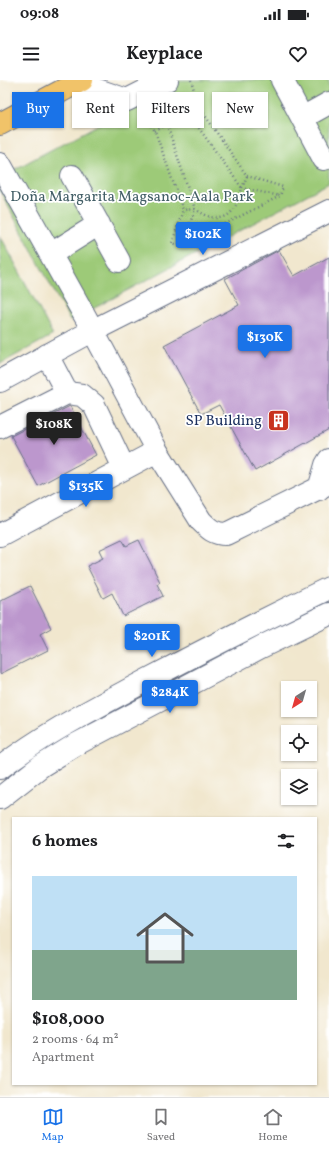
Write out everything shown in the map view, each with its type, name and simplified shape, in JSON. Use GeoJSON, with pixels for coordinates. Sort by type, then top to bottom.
{"type":"FeatureCollection","features":[{"type":"Feature","properties":{"kind":"main road"},"geometry":{"type":"LineString","coordinates":[[0,124],[80,81]]}},
{"type":"Feature","properties":{"kind":"street"},"geometry":{"type":"LineString","coordinates":[[129,99],[166,80]]}},
{"type":"Feature","properties":{"kind":"street"},"geometry":{"type":"LineString","coordinates":[[282,80],[324,159]]}},
{"type":"Feature","properties":{"kind":"street"},"geometry":{"type":"LineString","coordinates":[[80,81],[107,92]]}},
{"type":"Feature","properties":{"kind":"street"},"geometry":{"type":"LineString","coordinates":[[302,118],[329,104]]}},
{"type":"Feature","properties":{"kind":"street"},"geometry":{"type":"LineString","coordinates":[[0,164],[51,254],[157,451],[201,521],[216,534],[226,534],[324,486],[326,465],[329,460]]}},
{"type":"Feature","properties":{"kind":"street"},"geometry":{"type":"LineString","coordinates":[[72,176],[119,261]]}},
{"type":"Feature","properties":{"kind":"street"},"geometry":{"type":"LineString","coordinates":[[0,380],[92,331],[329,211]]}},
{"type":"Feature","properties":{"kind":"street"},"geometry":{"type":"LineString","coordinates":[[51,254],[98,224]]}},
{"type":"Feature","properties":{"kind":"street"},"geometry":{"type":"LineString","coordinates":[[47,355],[67,393]]}},
{"type":"Feature","properties":{"kind":"street"},"geometry":{"type":"LineString","coordinates":[[0,427],[67,393],[82,395],[94,405],[124,468]]}},
{"type":"Feature","properties":{"kind":"street"},"geometry":{"type":"LineString","coordinates":[[0,535],[157,451]]}},
{"type":"Feature","properties":{"kind":"street"},"geometry":{"type":"LineString","coordinates":[[0,768],[27,747],[62,725],[250,626],[329,588]]}},
{"type":"Feature","properties":{"kind":"street"},"geometry":{"type":"LineString","coordinates":[[0,798],[41,766],[75,744],[261,647],[329,614]]}},
{"type":"Feature","properties":{"kind":"path"},"geometry":{"type":"LineString","coordinates":[[191,80],[194,92]]}},
{"type":"Feature","properties":{"kind":"path"},"geometry":{"type":"LineString","coordinates":[[129,102],[137,110]]}},
{"type":"Feature","properties":{"kind":"path"},"geometry":{"type":"LineString","coordinates":[[153,128],[183,210],[172,244],[182,246],[280,196],[283,187],[247,176],[204,114]]}},
{"type":"Feature","properties":{"kind":"path"},"geometry":{"type":"LineString","coordinates":[[155,132],[162,128]]}},
{"type":"Feature","properties":{"kind":"path"},"geometry":{"type":"LineString","coordinates":[[168,128],[195,209],[205,216],[218,218],[226,216],[235,209],[247,176]]}},
{"type":"Feature","properties":{"kind":"path"},"geometry":{"type":"LineString","coordinates":[[199,128],[242,188],[280,196]]}},
{"type":"Feature","properties":{"kind":"path"},"geometry":{"type":"LineString","coordinates":[[183,210],[195,209]]}},
{"type":"Feature","properties":{"kind":"path"},"geometry":{"type":"LineString","coordinates":[[182,246],[195,209]]}},
{"type":"Feature","properties":{"kind":"path"},"geometry":{"type":"LineString","coordinates":[[226,216],[229,222]]}},
{"type":"Feature","properties":{"kind":"green space","name":"Doña Margarita Magsanoc-Aala Park"},"geometry":{"type":"Polygon","coordinates":[[[182,80],[329,80],[329,183],[70,321],[0,191],[0,177],[92,128],[129,128],[129,108],[137,104],[137,128],[204,128],[204,92],[159,92],[182,80]]]}},
{"type":"Feature","properties":{"kind":"green space"},"geometry":{"type":"Polygon","coordinates":[[[0,235],[53,335],[0,364],[0,235]]]}},
{"type":"Feature","properties":{"kind":"building"},"geometry":{"type":"Polygon","coordinates":[[[279,250],[294,276],[329,257],[329,430],[255,471],[219,405],[201,414],[164,345],[239,305],[225,279],[279,250]]]}},
{"type":"Feature","properties":{"kind":"building"},"geometry":{"type":"Polygon","coordinates":[[[70,406],[96,455],[38,486],[11,436],[70,406]]]}},
{"type":"Feature","properties":{"kind":"building"},"geometry":{"type":"Polygon","coordinates":[[[122,539],[126,546],[139,540],[160,582],[157,584],[163,596],[123,616],[112,593],[103,598],[87,566],[103,558],[99,550],[122,539]]]}},
{"type":"Feature","properties":{"kind":"building"},"geometry":{"type":"Polygon","coordinates":[[[30,586],[51,628],[40,634],[48,650],[0,674],[0,601],[30,586]]]}},
{"type":"Feature","properties":{"kind":"place","name":"SP Building"},"geometry":{"type":"Point","coordinates":[278,421]}}]}
